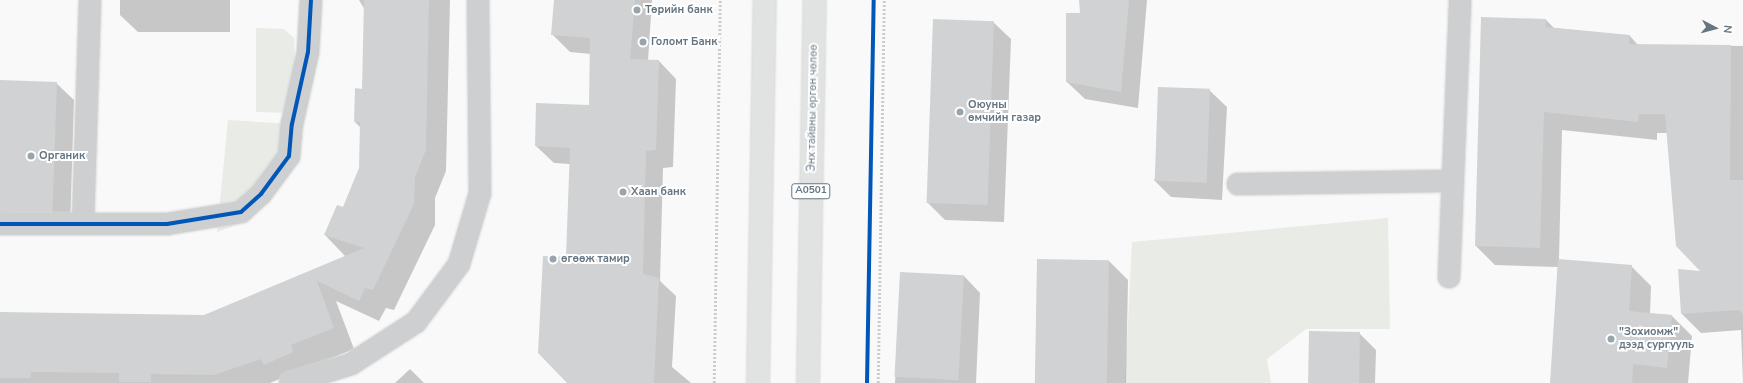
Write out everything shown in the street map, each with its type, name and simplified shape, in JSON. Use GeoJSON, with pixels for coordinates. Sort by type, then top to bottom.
{"type":"FeatureCollection","features":[{"type":"Feature","properties":{"kind":"highway"},"geometry":{"type":"LineString","coordinates":[[758,383],[765,0]]}},
{"type":"Feature","properties":{"kind":"highway","name":"Энх тайвны өргөн чөлөө"},"geometry":{"type":"LineString","coordinates":[[808,383],[815,0]]}},
{"type":"Feature","properties":{"kind":"street"},"geometry":{"type":"LineString","coordinates":[[83,224],[90,0]]}},
{"type":"Feature","properties":{"kind":"street"},"geometry":{"type":"LineString","coordinates":[[0,224],[167,224],[241,212],[261,194],[289,156],[292,124],[308,52],[311,0]]}},
{"type":"Feature","properties":{"kind":"street"},"geometry":{"type":"LineString","coordinates":[[290,383],[351,364],[416,322],[459,264],[480,193],[478,0]]}},
{"type":"Feature","properties":{"kind":"street"},"geometry":{"type":"LineString","coordinates":[[1449,277],[1460,0]]}},
{"type":"Feature","properties":{"kind":"street"},"geometry":{"type":"LineString","coordinates":[[1238,184],[1452,181]]}},
{"type":"Feature","properties":{"kind":"path"},"geometry":{"type":"LineString","coordinates":[[714,383],[720,0]]}},
{"type":"Feature","properties":{"kind":"path"},"geometry":{"type":"LineString","coordinates":[[878,383],[884,0]]}},
{"type":"Feature","properties":{"kind":"shaded area"},"geometry":{"type":"Polygon","coordinates":[[[256,28],[284,29],[294,38],[296,113],[256,112],[256,28]]]}},
{"type":"Feature","properties":{"kind":"shaded area"},"geometry":{"type":"Polygon","coordinates":[[[228,120],[292,124],[289,156],[242,223],[217,232],[228,120]]]}},
{"type":"Feature","properties":{"kind":"shaded area"},"geometry":{"type":"Polygon","coordinates":[[[1388,218],[1390,329],[1306,329],[1267,359],[1271,383],[1125,383],[1132,242],[1388,218]]]}},
{"type":"Feature","properties":{"kind":"building"},"geometry":{"type":"Polygon","coordinates":[[[364,0],[429,0],[426,150],[415,177],[414,204],[373,290],[365,288],[359,301],[317,281],[334,328],[291,345],[293,352],[264,365],[261,359],[214,375],[151,374],[151,382],[119,382],[119,373],[31,372],[31,378],[0,378],[0,312],[204,315],[364,248],[324,235],[337,205],[343,207],[359,168],[360,122],[354,122],[355,88],[362,89],[364,0]]]}},
{"type":"Feature","properties":{"kind":"building"},"geometry":{"type":"Polygon","coordinates":[[[554,0],[635,0],[630,59],[659,60],[656,150],[646,151],[643,274],[659,278],[654,383],[567,383],[538,353],[543,256],[566,257],[570,148],[535,146],[536,103],[589,105],[590,38],[551,35],[554,0]]]}},
{"type":"Feature","properties":{"kind":"building"},"geometry":{"type":"Polygon","coordinates":[[[1079,0],[1129,0],[1121,92],[1066,82],[1066,13],[1080,13],[1079,0]]]}},
{"type":"Feature","properties":{"kind":"building"},"geometry":{"type":"Polygon","coordinates":[[[1481,17],[1546,19],[1546,27],[1630,35],[1629,44],[1731,45],[1730,180],[1743,180],[1743,314],[1739,310],[1681,314],[1678,269],[1700,271],[1676,246],[1665,114],[1639,114],[1638,122],[1544,112],[1540,248],[1475,246],[1481,17]]]}},
{"type":"Feature","properties":{"kind":"building","name":"Оюуны өмчийн газар"},"geometry":{"type":"Polygon","coordinates":[[[933,19],[994,21],[988,205],[927,203],[933,19]]]}},
{"type":"Feature","properties":{"kind":"building"},"geometry":{"type":"Polygon","coordinates":[[[0,80],[57,82],[52,214],[0,212],[0,80]]]}},
{"type":"Feature","properties":{"kind":"building"},"geometry":{"type":"Polygon","coordinates":[[[1158,87],[1210,89],[1207,183],[1155,181],[1158,87]]]}},
{"type":"Feature","properties":{"kind":"building"},"geometry":{"type":"Polygon","coordinates":[[[1037,259],[1109,260],[1107,383],[1035,383],[1037,259]]]}},
{"type":"Feature","properties":{"kind":"building","name":"\"Зохиомж\" дээд сургууль"},"geometry":{"type":"Polygon","coordinates":[[[1558,259],[1632,265],[1629,311],[1672,315],[1667,368],[1633,364],[1632,383],[1550,383],[1558,259]]]}},
{"type":"Feature","properties":{"kind":"building"},"geometry":{"type":"Polygon","coordinates":[[[900,272],[964,275],[958,380],[895,377],[900,272]]]}},
{"type":"Feature","properties":{"kind":"building"},"geometry":{"type":"Polygon","coordinates":[[[1309,331],[1360,332],[1359,383],[1308,383],[1309,331]]]}},
{"type":"Feature","properties":{"kind":"cycle path"},"geometry":{"type":"LineString","coordinates":[[0,224],[167,224],[241,212],[261,194],[289,156],[292,124],[308,52],[311,0]]}},
{"type":"Feature","properties":{"kind":"cycle path"},"geometry":{"type":"LineString","coordinates":[[867,383],[874,0]]}},
{"type":"Feature","properties":{"kind":"place","name":"Төрийн банк"},"geometry":{"type":"Point","coordinates":[637,10]}},
{"type":"Feature","properties":{"kind":"place","name":"Голомт Банк"},"geometry":{"type":"Point","coordinates":[643,42]}},
{"type":"Feature","properties":{"kind":"place","name":"Оюуны өмчийн газар"},"geometry":{"type":"Point","coordinates":[960,112]}},
{"type":"Feature","properties":{"kind":"place","name":"Органик"},"geometry":{"type":"Point","coordinates":[31,156]}},
{"type":"Feature","properties":{"kind":"place","name":"Хаан банк"},"geometry":{"type":"Point","coordinates":[623,192]}},
{"type":"Feature","properties":{"kind":"place","name":"өгөөж тамир"},"geometry":{"type":"Point","coordinates":[553,259]}},
{"type":"Feature","properties":{"kind":"place","name":"\"Зохиомж\" дээд сургууль"},"geometry":{"type":"Point","coordinates":[1611,339]}}]}
